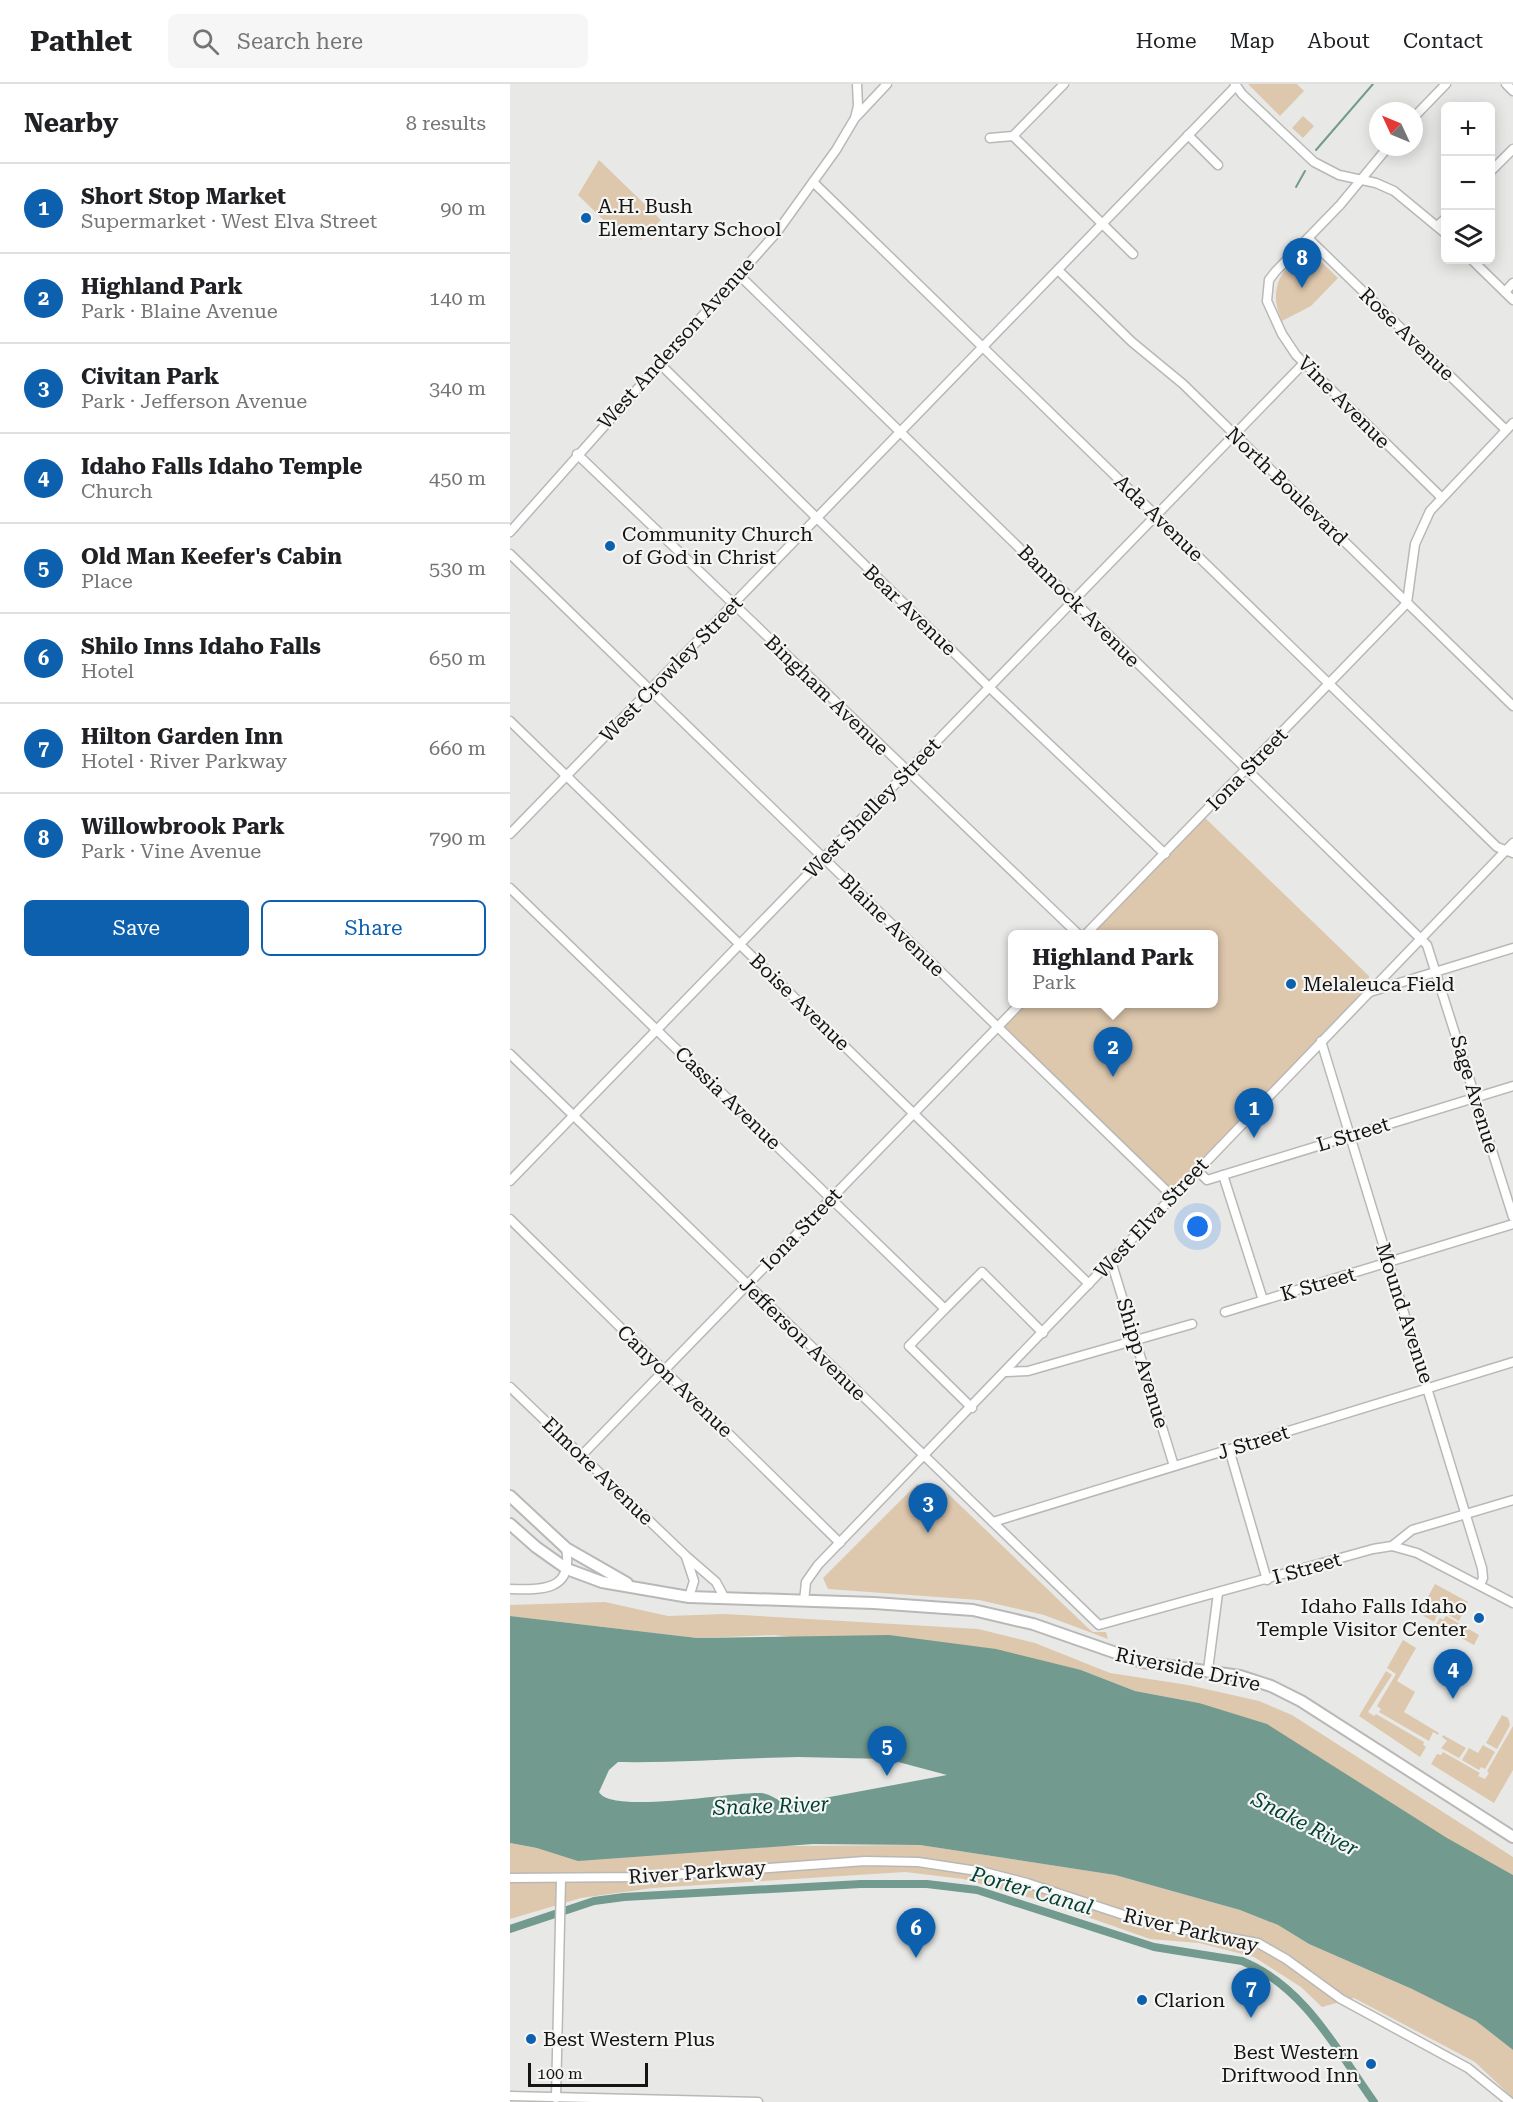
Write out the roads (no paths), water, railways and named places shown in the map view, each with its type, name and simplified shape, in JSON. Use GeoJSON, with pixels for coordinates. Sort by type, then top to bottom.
{"type":"FeatureCollection","features":[{"type":"Feature","properties":{"kind":"main road"},"geometry":{"type":"LineString","coordinates":[[510,1496],[566,1548],[635,1588]]}},
{"type":"Feature","properties":{"kind":"main road","name":"Riverside Drive"},"geometry":{"type":"LineString","coordinates":[[510,1524],[536,1547],[567,1569],[603,1581],[635,1588],[689,1597],[973,1610],[1033,1624],[1142,1662],[1208,1670],[1271,1686],[1301,1701],[1513,1837]]}},
{"type":"Feature","properties":{"kind":"street"},"geometry":{"type":"LineString","coordinates":[[855,118],[858,106],[857,84]]}},
{"type":"Feature","properties":{"kind":"street"},"geometry":{"type":"LineString","coordinates":[[855,118],[887,84]]}},
{"type":"Feature","properties":{"kind":"street"},"geometry":{"type":"LineString","coordinates":[[990,138],[1013,136],[1064,84]]}},
{"type":"Feature","properties":{"kind":"street"},"geometry":{"type":"LineString","coordinates":[[1423,108],[1446,84]]}},
{"type":"Feature","properties":{"kind":"street"},"geometry":{"type":"LineString","coordinates":[[1506,84],[1513,91]]}},
{"type":"Feature","properties":{"kind":"street"},"geometry":{"type":"LineString","coordinates":[[1236,85],[1314,162],[1328,170],[1359,181],[1376,183],[1394,191],[1441,230]]}},
{"type":"Feature","properties":{"kind":"street","name":"West Crowley Street"},"geometry":{"type":"LineString","coordinates":[[510,834],[1236,85]]}},
{"type":"Feature","properties":{"kind":"street","name":"West Anderson Avenue"},"geometry":{"type":"LineString","coordinates":[[510,532],[738,273],[777,232],[836,150],[855,118]]}},
{"type":"Feature","properties":{"kind":"street"},"geometry":{"type":"LineString","coordinates":[[1188,135],[1218,165]]}},
{"type":"Feature","properties":{"kind":"street"},"geometry":{"type":"LineString","coordinates":[[1013,136],[1133,254]]}},
{"type":"Feature","properties":{"kind":"street"},"geometry":{"type":"LineString","coordinates":[[1495,168],[1513,149]]}},
{"type":"Feature","properties":{"kind":"street","name":"Vine Avenue"},"geometry":{"type":"LineString","coordinates":[[1380,156],[1275,272],[1266,291],[1270,312],[1303,364],[1441,497]]}},
{"type":"Feature","properties":{"kind":"street","name":"Ada Avenue"},"geometry":{"type":"LineString","coordinates":[[813,182],[1497,847],[1510,851]]}},
{"type":"Feature","properties":{"kind":"street"},"geometry":{"type":"LineString","coordinates":[[1437,226],[1441,222]]}},
{"type":"Feature","properties":{"kind":"street","name":"Rose Avenue"},"geometry":{"type":"LineString","coordinates":[[1308,238],[1506,430]]}},
{"type":"Feature","properties":{"kind":"street"},"geometry":{"type":"LineString","coordinates":[[1476,264],[1513,300]]}},
{"type":"Feature","properties":{"kind":"street","name":"North Boulevard"},"geometry":{"type":"LineString","coordinates":[[1058,270],[1132,342],[1183,384],[1513,706]]}},
{"type":"Feature","properties":{"kind":"street","name":"Bannock Avenue"},"geometry":{"type":"LineString","coordinates":[[738,273],[1420,938]]}},
{"type":"Feature","properties":{"kind":"street"},"geometry":{"type":"LineString","coordinates":[[1505,292],[1513,283]]}},
{"type":"Feature","properties":{"kind":"street","name":"Bear Avenue"},"geometry":{"type":"LineString","coordinates":[[658,363],[990,688],[1165,854]]}},
{"type":"Feature","properties":{"kind":"street","name":"West Shelley Street"},"geometry":{"type":"LineString","coordinates":[[510,1181],[1303,364]]}},
{"type":"Feature","properties":{"kind":"street"},"geometry":{"type":"LineString","coordinates":[[1407,603],[1418,534],[1441,497],[1513,423]]}},
{"type":"Feature","properties":{"kind":"street","name":"Bingham Avenue"},"geometry":{"type":"LineString","coordinates":[[577,454],[907,773],[1074,930]]}},
{"type":"Feature","properties":{"kind":"street","name":"Blaine Avenue"},"geometry":{"type":"LineString","coordinates":[[510,554],[1172,1196]]}},
{"type":"Feature","properties":{"kind":"street","name":"Iona Street"},"geometry":{"type":"LineString","coordinates":[[1090,930],[1407,603]]}},
{"type":"Feature","properties":{"kind":"street","name":"Boise Avenue"},"geometry":{"type":"LineString","coordinates":[[510,721],[1089,1284]]}},
{"type":"Feature","properties":{"kind":"street","name":"West Elva Street"},"geometry":{"type":"LineString","coordinates":[[804,1601],[806,1582],[840,1543],[972,1408],[1420,938],[1510,851],[1513,843]]}},
{"type":"Feature","properties":{"kind":"street","name":"Cassia Avenue"},"geometry":{"type":"LineString","coordinates":[[510,888],[945,1309]]}},
{"type":"Feature","properties":{"kind":"street","name":"Sage Avenue"},"geometry":{"type":"LineString","coordinates":[[1420,938],[1427,945],[1437,971],[1513,1217]]}},
{"type":"Feature","properties":{"kind":"street"},"geometry":{"type":"LineString","coordinates":[[1368,992],[1513,948]]}},
{"type":"Feature","properties":{"kind":"street","name":"Iona Street"},"geometry":{"type":"LineString","coordinates":[[582,1455],[1016,1008]]}},
{"type":"Feature","properties":{"kind":"street","name":"Mound Avenue"},"geometry":{"type":"LineString","coordinates":[[1321,1041],[1467,1514],[1482,1568],[1483,1578],[1480,1585]]}},
{"type":"Feature","properties":{"kind":"street","name":"Jefferson Avenue"},"geometry":{"type":"LineString","coordinates":[[510,1054],[1097,1623]]}},
{"type":"Feature","properties":{"kind":"street","name":"L Street"},"geometry":{"type":"LineString","coordinates":[[1197,1170],[1207,1180],[1513,1086]]}},
{"type":"Feature","properties":{"kind":"street"},"geometry":{"type":"LineString","coordinates":[[1223,1175],[1263,1300]]}},
{"type":"Feature","properties":{"kind":"street","name":"Canyon Avenue"},"geometry":{"type":"LineString","coordinates":[[510,1219],[840,1543]]}},
{"type":"Feature","properties":{"kind":"street","name":"K Street"},"geometry":{"type":"LineString","coordinates":[[1225,1312],[1513,1224]]}},
{"type":"Feature","properties":{"kind":"street","name":"Shipp Avenue"},"geometry":{"type":"LineString","coordinates":[[1111,1261],[1174,1466]]}},
{"type":"Feature","properties":{"kind":"street"},"geometry":{"type":"LineString","coordinates":[[972,1408],[909,1346],[982,1272],[1043,1333]]}},
{"type":"Feature","properties":{"kind":"street"},"geometry":{"type":"LineString","coordinates":[[1006,1372],[1028,1371],[1192,1324]]}},
{"type":"Feature","properties":{"kind":"street","name":"J Street"},"geometry":{"type":"LineString","coordinates":[[993,1522],[1513,1362]]}},
{"type":"Feature","properties":{"kind":"street","name":"Elmore Avenue"},"geometry":{"type":"LineString","coordinates":[[510,1387],[686,1556],[717,1582],[724,1597]]}},
{"type":"Feature","properties":{"kind":"street"},"geometry":{"type":"LineString","coordinates":[[1229,1449],[1267,1580]]}},
{"type":"Feature","properties":{"kind":"street","name":"I Street"},"geometry":{"type":"LineString","coordinates":[[1097,1623],[1107,1624],[1373,1549],[1392,1546],[1412,1530],[1513,1500]]}},
{"type":"Feature","properties":{"kind":"street"},"geometry":{"type":"LineString","coordinates":[[1392,1546],[1417,1553],[1513,1603]]}},
{"type":"Feature","properties":{"kind":"street"},"geometry":{"type":"LineString","coordinates":[[510,1589],[551,1588],[567,1569],[566,1548]]}},
{"type":"Feature","properties":{"kind":"street"},"geometry":{"type":"LineString","coordinates":[[686,1556],[694,1581],[689,1597]]}},
{"type":"Feature","properties":{"kind":"street"},"geometry":{"type":"LineString","coordinates":[[1208,1670],[1218,1593]]}},
{"type":"Feature","properties":{"kind":"street","name":"River Parkway"},"geometry":{"type":"LineString","coordinates":[[510,1878],[642,1877],[865,1861],[918,1862],[962,1868],[1027,1883],[1148,1923],[1258,1943],[1286,1959],[1341,1999],[1468,2068],[1510,2102]]}},
{"type":"Feature","properties":{"kind":"street"},"geometry":{"type":"LineString","coordinates":[[556,2098],[561,1879]]}},
{"type":"Feature","properties":{"kind":"street"},"geometry":{"type":"LineString","coordinates":[[516,2098],[758,2102]]}},
{"type":"Feature","properties":{"kind":"water","name":"Snake River"},"geometry":{"type":"Polygon","coordinates":[[[510,1616],[697,1638],[889,1635],[996,1649],[1081,1670],[1135,1691],[1199,1703],[1267,1724],[1447,1838],[1513,1875],[1513,2050],[1476,2021],[1412,1989],[1309,1944],[1278,1925],[1240,1910],[1115,1875],[920,1845],[813,1844],[578,1861],[537,1848],[510,1843],[510,1616]],[[798,1757],[618,1762],[609,1770],[599,1792],[608,1799],[626,1802],[762,1793],[787,1805],[947,1775],[887,1759],[798,1757]]]}},
{"type":"Feature","properties":{"kind":"waterway"},"geometry":{"type":"LineString","coordinates":[[1316,150],[1373,84]]}},
{"type":"Feature","properties":{"kind":"waterway"},"geometry":{"type":"LineString","coordinates":[[1296,187],[1305,171]]}},
{"type":"Feature","properties":{"kind":"waterway","name":"Porter Canal"},"geometry":{"type":"LineString","coordinates":[[510,1929],[594,1901],[624,1897],[861,1884],[927,1884],[977,1890],[1154,1947],[1242,1961],[1264,1972],[1284,1986],[1317,2021],[1374,2102]]}},
{"type":"Feature","properties":{"kind":"place","name":"A.H. Bush Elementary School"},"geometry":{"type":"Point","coordinates":[586,218]}},
{"type":"Feature","properties":{"kind":"place","name":"Willowbrook Park"},"geometry":{"type":"Point","coordinates":[1302,288]}},
{"type":"Feature","properties":{"kind":"place","name":"Community Church of God in Christ"},"geometry":{"type":"Point","coordinates":[610,546]}},
{"type":"Feature","properties":{"kind":"place","name":"Melaleuca Field"},"geometry":{"type":"Point","coordinates":[1291,984]}},
{"type":"Feature","properties":{"kind":"place","name":"Highland Park"},"geometry":{"type":"Point","coordinates":[1113,1077]}},
{"type":"Feature","properties":{"kind":"place","name":"Short Stop Market"},"geometry":{"type":"Point","coordinates":[1254,1138]}},
{"type":"Feature","properties":{"kind":"place","name":"Civitan Park"},"geometry":{"type":"Point","coordinates":[928,1533]}},
{"type":"Feature","properties":{"kind":"place","name":"Idaho Falls Idaho Temple Visitor Center"},"geometry":{"type":"Point","coordinates":[1479,1618]}},
{"type":"Feature","properties":{"kind":"place","name":"Idaho Falls Idaho Temple"},"geometry":{"type":"Point","coordinates":[1453,1699]}},
{"type":"Feature","properties":{"kind":"place","name":"Old Man Keefer's Cabin"},"geometry":{"type":"Point","coordinates":[887,1776]}},
{"type":"Feature","properties":{"kind":"place","name":"Shilo Inns Idaho Falls"},"geometry":{"type":"Point","coordinates":[916,1958]}},
{"type":"Feature","properties":{"kind":"place","name":"Clarion"},"geometry":{"type":"Point","coordinates":[1142,2000]}},
{"type":"Feature","properties":{"kind":"place","name":"Hilton Garden Inn"},"geometry":{"type":"Point","coordinates":[1251,2018]}},
{"type":"Feature","properties":{"kind":"place","name":"Best Western Plus"},"geometry":{"type":"Point","coordinates":[531,2039]}},
{"type":"Feature","properties":{"kind":"place","name":"Best Western Driftwood Inn"},"geometry":{"type":"Point","coordinates":[1371,2064]}}]}
